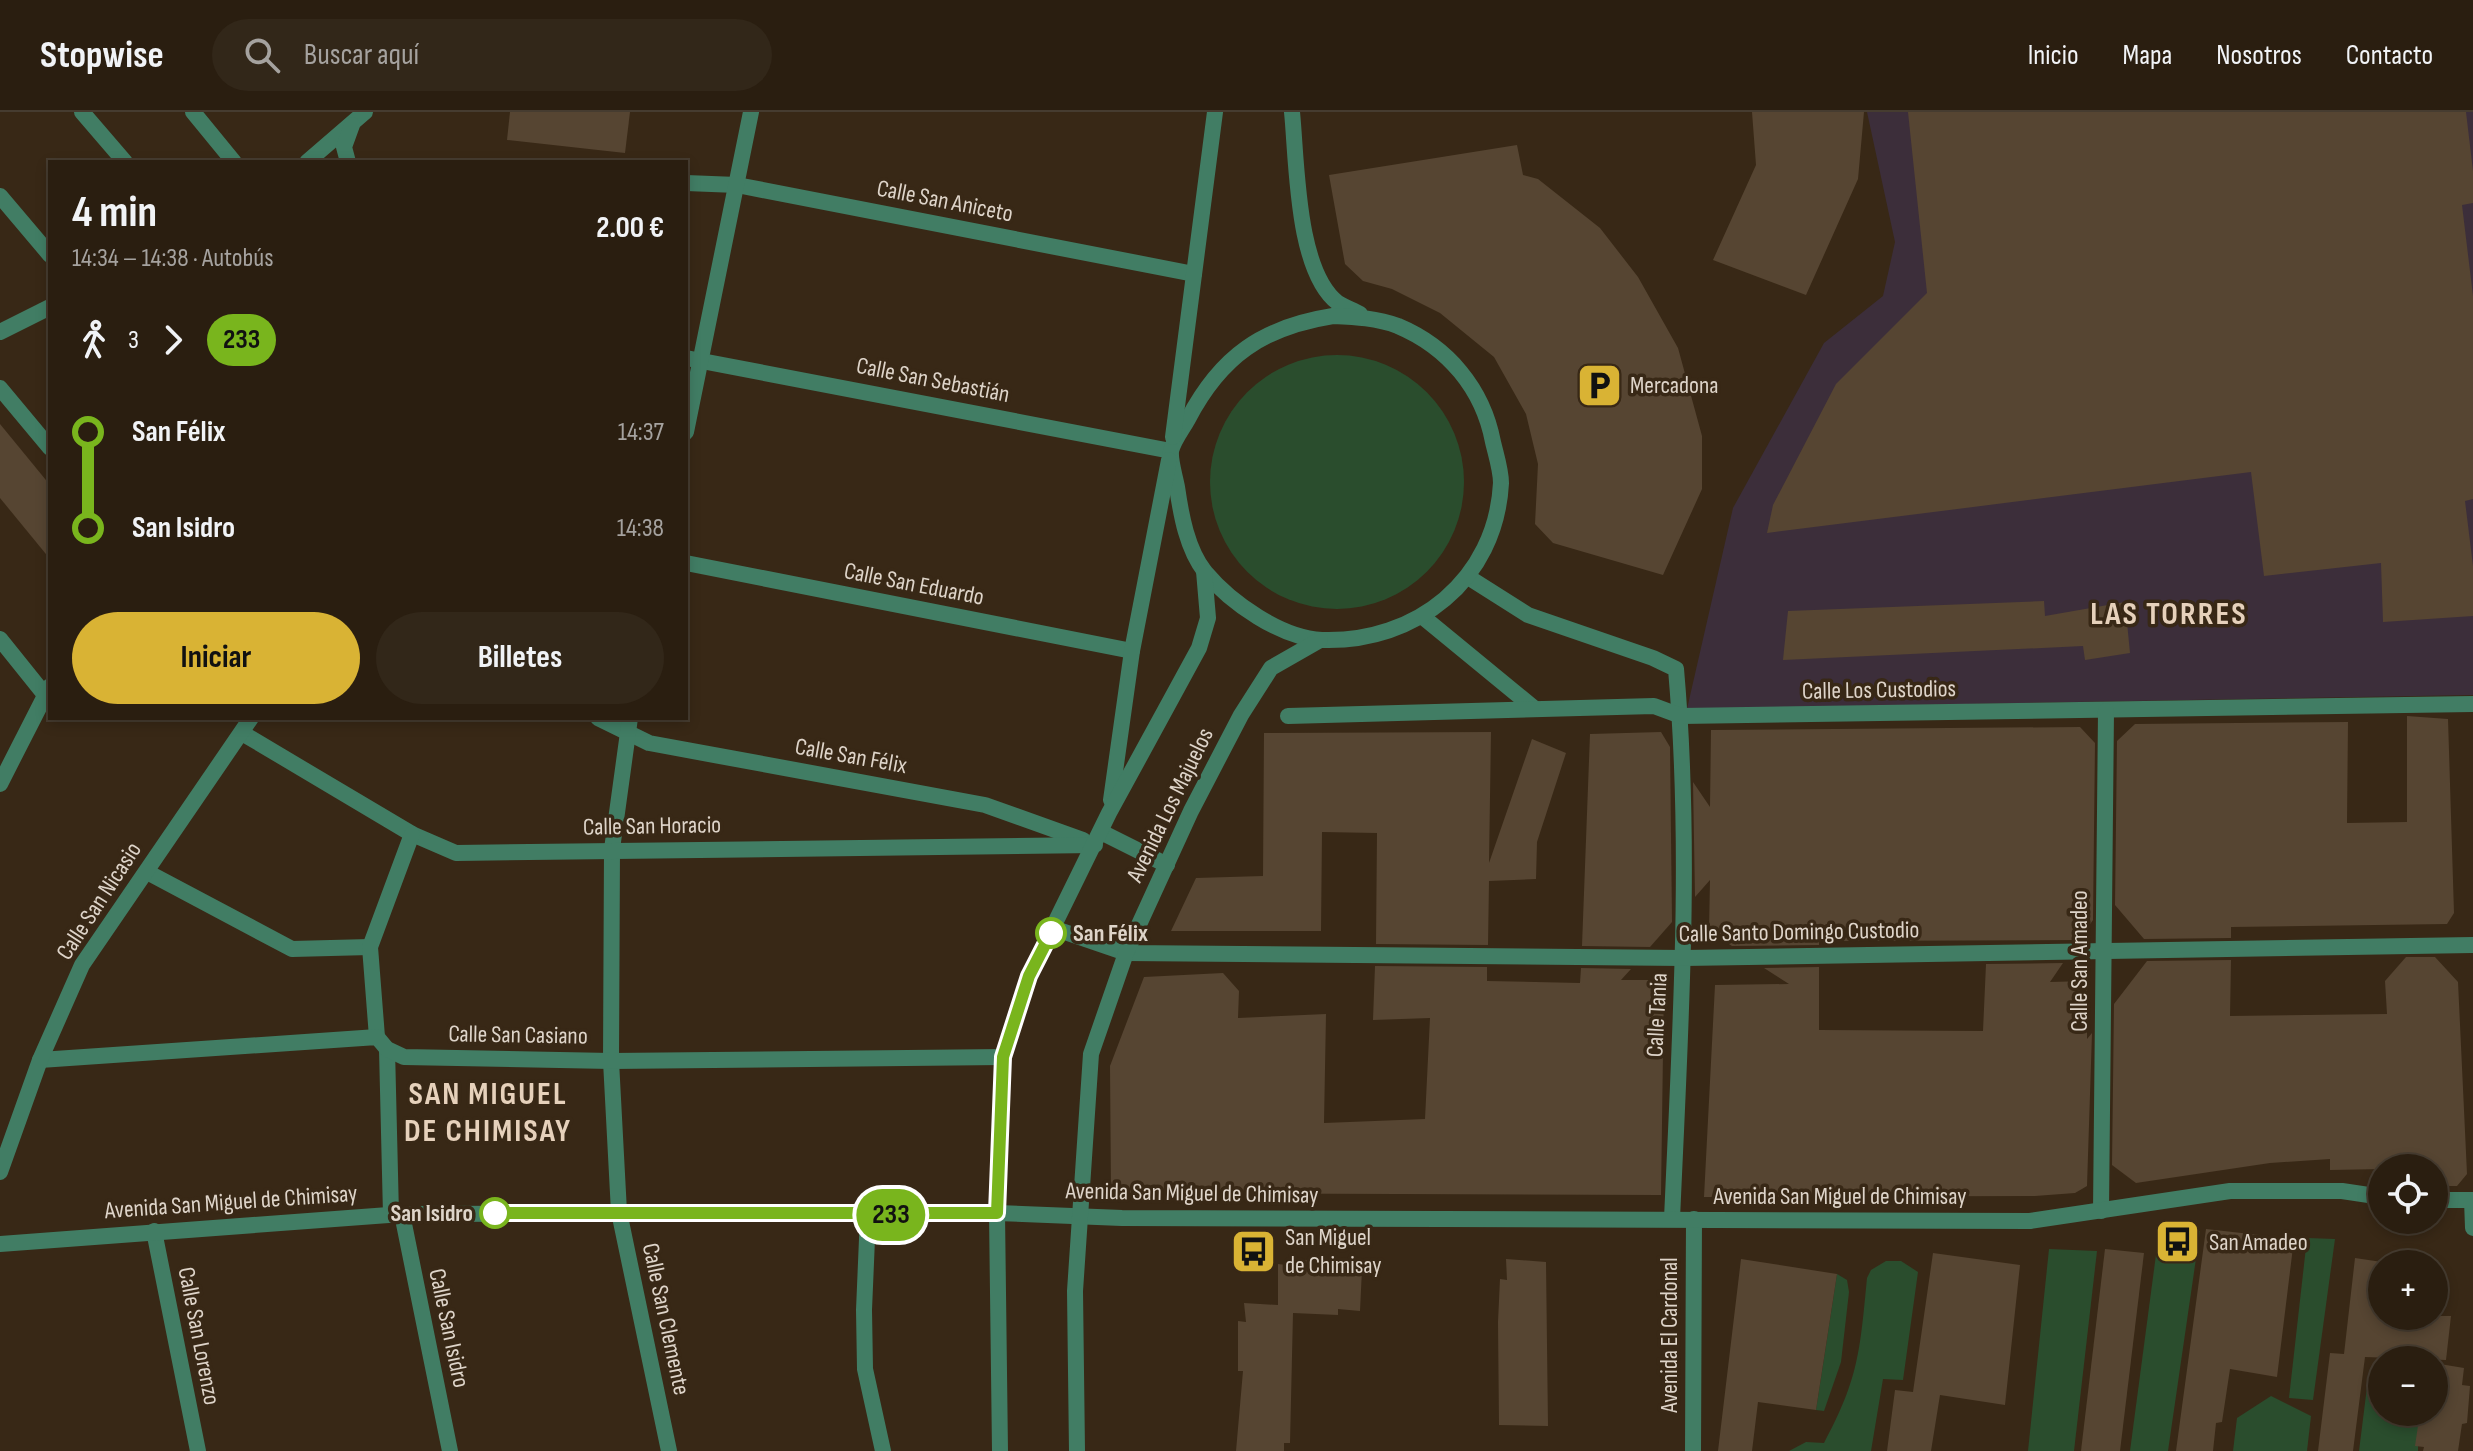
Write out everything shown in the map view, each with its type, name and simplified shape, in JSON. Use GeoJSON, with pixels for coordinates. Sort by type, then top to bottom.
{"type":"FeatureCollection","features":[{"type":"Feature","properties":{"kind":"street"},"geometry":{"type":"LineString","coordinates":[[82,112],[123,160]]}},
{"type":"Feature","properties":{"kind":"street"},"geometry":{"type":"LineString","coordinates":[[193,112],[232,160]]}},
{"type":"Feature","properties":{"kind":"street"},"geometry":{"type":"LineString","coordinates":[[688,411],[693,359],[737,185],[751,112]]}},
{"type":"Feature","properties":{"kind":"street","name":"Avenida Los Majuelos"},"geometry":{"type":"LineString","coordinates":[[1109,813],[1132,651],[1171,451],[1215,112]]}},
{"type":"Feature","properties":{"kind":"street"},"geometry":{"type":"LineString","coordinates":[[1292,112],[1311,258],[1322,283],[1337,302],[1369,318],[1399,326],[1442,352],[1468,379],[1488,414],[1501,480],[1497,516],[1488,543],[1468,577],[1423,617],[1382,635],[1320,640],[1262,622],[1204,571],[1182,522],[1171,451],[1204,387],[1251,341],[1294,322],[1333,316],[1369,318]]}},
{"type":"Feature","properties":{"kind":"street"},"geometry":{"type":"LineString","coordinates":[[309,160],[359,118]]}},
{"type":"Feature","properties":{"kind":"street"},"geometry":{"type":"LineString","coordinates":[[347,160],[344,147],[359,118]]}},
{"type":"Feature","properties":{"kind":"street","name":"Calle San Aniceto"},"geometry":{"type":"LineString","coordinates":[[688,183],[737,185],[1194,274]]}},
{"type":"Feature","properties":{"kind":"street"},"geometry":{"type":"LineString","coordinates":[[0,196],[48,253]]}},
{"type":"Feature","properties":{"kind":"street"},"geometry":{"type":"LineString","coordinates":[[0,332],[48,308]]}},
{"type":"Feature","properties":{"kind":"street","name":"Calle San Sebastián"},"geometry":{"type":"LineString","coordinates":[[693,359],[1171,451]]}},
{"type":"Feature","properties":{"kind":"street"},"geometry":{"type":"LineString","coordinates":[[0,388],[48,446]]}},
{"type":"Feature","properties":{"kind":"street","name":"Calle San Eduardo"},"geometry":{"type":"LineString","coordinates":[[688,563],[1132,651]]}},
{"type":"Feature","properties":{"kind":"street","name":"Avenida Los Majuelos"},"geometry":{"type":"LineString","coordinates":[[1000,1451],[997,1213],[1003,1057],[1029,976],[1109,813],[1199,648],[1208,618],[1204,571]]}},
{"type":"Feature","properties":{"kind":"street","name":"Calle Tania"},"geometry":{"type":"LineString","coordinates":[[1468,577],[1528,615],[1653,658],[1676,669],[1681,716],[1684,958],[1672,1219]]}},
{"type":"Feature","properties":{"kind":"street"},"geometry":{"type":"LineString","coordinates":[[1423,617],[1535,709]]}},
{"type":"Feature","properties":{"kind":"street"},"geometry":{"type":"LineString","coordinates":[[0,639],[48,691],[0,784]]}},
{"type":"Feature","properties":{"kind":"street","name":"Avenida Los Majuelos"},"geometry":{"type":"LineString","coordinates":[[1077,1451],[1075,1291],[1091,1054],[1126,953],[1241,715],[1271,668],[1320,640]]}},
{"type":"Feature","properties":{"kind":"street","name":"Calle Los Custodios"},"geometry":{"type":"LineString","coordinates":[[1288,716],[1654,706],[1681,716],[2473,704]]}},
{"type":"Feature","properties":{"kind":"street","name":"Calle San Amadeo"},"geometry":{"type":"LineString","coordinates":[[2101,1211],[2106,711]]}},
{"type":"Feature","properties":{"kind":"street","name":"Calle San Nicasio"},"geometry":{"type":"LineString","coordinates":[[0,1172],[40,1060],[82,965],[250,720]]}},
{"type":"Feature","properties":{"kind":"street","name":"Calle San Félix"},"geometry":{"type":"LineString","coordinates":[[608,720],[629,724],[649,743],[985,805],[1098,838],[1167,865]]}},
{"type":"Feature","properties":{"kind":"street","name":"Calle San Clemente"},"geometry":{"type":"LineString","coordinates":[[629,724],[612,849],[611,1061],[619,1212],[669,1451]]}},
{"type":"Feature","properties":{"kind":"street","name":"Calle San Horacio"},"geometry":{"type":"LineString","coordinates":[[242,733],[412,834],[456,853],[536,854],[612,849],[1098,838]]}},
{"type":"Feature","properties":{"kind":"street","name":"Calle San Isidro"},"geometry":{"type":"LineString","coordinates":[[412,834],[370,947],[382,1043],[396,1214],[450,1451]]}},
{"type":"Feature","properties":{"kind":"street"},"geometry":{"type":"LineString","coordinates":[[147,872],[292,949],[370,947]]}},
{"type":"Feature","properties":{"kind":"street","name":"Calle Santo Domingo Custodio"},"geometry":{"type":"LineString","coordinates":[[1053,928],[1126,953],[1684,958],[2473,945]]}},
{"type":"Feature","properties":{"kind":"street","name":"Calle San Casiano"},"geometry":{"type":"LineString","coordinates":[[40,1060],[382,1043],[404,1057],[611,1061],[1003,1057]]}},
{"type":"Feature","properties":{"kind":"street","name":"Avenida San Miguel de Chimisay"},"geometry":{"type":"LineString","coordinates":[[0,1244],[396,1214],[997,1213],[2030,1221],[2230,1191],[2342,1191],[2368,1195]]}},
{"type":"Feature","properties":{"kind":"street"},"geometry":{"type":"LineString","coordinates":[[2448,1200],[2472,1200],[2473,1228]]}},
{"type":"Feature","properties":{"kind":"street"},"geometry":{"type":"LineString","coordinates":[[868,1215],[865,1369],[883,1451]]}},
{"type":"Feature","properties":{"kind":"street","name":"Avenida El Cardonal"},"geometry":{"type":"LineString","coordinates":[[1693,1451],[1694,1219]]}},
{"type":"Feature","properties":{"kind":"street","name":"Calle San Lorenzo"},"geometry":{"type":"LineString","coordinates":[[154,1231],[198,1451]]}},
{"type":"Feature","properties":{"kind":"shaded area"},"geometry":{"type":"Polygon","coordinates":[[[1867,112],[2473,112],[2473,695],[1687,709],[1733,508],[1824,343],[1883,296],[1895,242],[1867,112]]]}},
{"type":"Feature","properties":{"kind":"green space"},"geometry":{"type":"Polygon","coordinates":[[[1337,355],[1386,365],[1408,376],[1427,392],[1443,411],[1454,433],[1464,482],[1454,531],[1443,553],[1427,572],[1408,588],[1386,599],[1337,609],[1288,599],[1266,588],[1247,572],[1231,553],[1220,531],[1210,482],[1220,433],[1231,411],[1247,392],[1266,376],[1288,365],[1337,355]]]}},
{"type":"Feature","properties":{"kind":"green space"},"geometry":{"type":"Polygon","coordinates":[[[2200,1231],[2168,1451],[2130,1451],[2159,1232],[2200,1231]]]}},
{"type":"Feature","properties":{"kind":"green space"},"geometry":{"type":"Polygon","coordinates":[[[2307,1238],[2335,1239],[2313,1400],[2289,1398],[2307,1238]]]}},
{"type":"Feature","properties":{"kind":"green space"},"geometry":{"type":"Polygon","coordinates":[[[2049,1249],[2097,1251],[2074,1451],[2028,1451],[2049,1249]]]}},
{"type":"Feature","properties":{"kind":"green space"},"geometry":{"type":"Polygon","coordinates":[[[1886,1261],[1901,1261],[1918,1272],[1903,1380],[1883,1379],[1871,1451],[1789,1451],[1806,1442],[1824,1443],[1836,1420],[1856,1363],[1867,1278],[1871,1270],[1886,1261]]]}},
{"type":"Feature","properties":{"kind":"green space"},"geometry":{"type":"Polygon","coordinates":[[[1837,1274],[1847,1280],[1849,1292],[1841,1362],[1824,1411],[1816,1410],[1837,1274]]]}},
{"type":"Feature","properties":{"kind":"green space"},"geometry":{"type":"Polygon","coordinates":[[[2368,1379],[2368,1426],[2418,1426],[2418,1451],[2359,1451],[2368,1379]]]}},
{"type":"Feature","properties":{"kind":"green space"},"geometry":{"type":"Polygon","coordinates":[[[2271,1396],[2311,1416],[2307,1451],[2233,1451],[2237,1418],[2271,1396]]]}},
{"type":"Feature","properties":{"kind":"building"},"geometry":{"type":"Polygon","coordinates":[[[510,112],[630,112],[625,153],[507,140],[510,112]]]}},
{"type":"Feature","properties":{"kind":"building"},"geometry":{"type":"Polygon","coordinates":[[[1752,112],[1864,112],[1858,179],[1806,295],[1713,260],[1756,165],[1752,112]]]}},
{"type":"Feature","properties":{"kind":"building"},"geometry":{"type":"Polygon","coordinates":[[[1908,112],[2466,112],[2473,171],[2473,203],[2462,205],[2473,296],[2473,499],[2465,501],[2473,566],[2473,616],[2383,622],[2381,563],[2264,576],[2251,472],[1767,533],[1773,505],[1836,384],[1927,293],[1908,112]]]}},
{"type":"Feature","properties":{"kind":"building","name":"Mercadona"},"geometry":{"type":"Polygon","coordinates":[[[1517,145],[1523,175],[1538,179],[1600,228],[1638,277],[1678,348],[1702,436],[1702,489],[1663,575],[1553,543],[1535,524],[1538,464],[1526,414],[1494,357],[1440,313],[1392,289],[1363,281],[1345,264],[1329,175],[1517,145]]]}},
{"type":"Feature","properties":{"kind":"building"},"geometry":{"type":"Polygon","coordinates":[[[0,424],[48,483],[48,557],[0,498],[0,424]]]}},
{"type":"Feature","properties":{"kind":"building"},"geometry":{"type":"Polygon","coordinates":[[[2044,601],[2045,616],[2125,602],[2130,653],[2085,660],[2083,646],[1783,660],[1788,611],[2044,601]]]}},
{"type":"Feature","properties":{"kind":"building"},"geometry":{"type":"Polygon","coordinates":[[[2407,716],[2448,719],[2454,913],[2447,924],[2231,927],[2231,938],[2144,939],[2115,905],[2117,741],[2135,724],[2348,722],[2347,823],[2407,822],[2407,716]]]}},
{"type":"Feature","properties":{"kind":"building"},"geometry":{"type":"Polygon","coordinates":[[[2080,727],[2095,743],[2093,920],[2079,940],[1819,941],[1819,945],[1732,946],[1709,931],[1710,880],[1695,897],[1693,782],[1710,807],[1711,730],[2080,727]]]}},
{"type":"Feature","properties":{"kind":"building"},"geometry":{"type":"Polygon","coordinates":[[[1491,732],[1489,863],[1532,739],[1566,753],[1537,842],[1536,879],[1489,881],[1488,945],[1376,944],[1377,833],[1322,832],[1321,931],[1171,931],[1196,878],[1263,876],[1264,733],[1491,732]]]}},
{"type":"Feature","properties":{"kind":"building"},"geometry":{"type":"Polygon","coordinates":[[[1661,732],[1670,747],[1672,922],[1650,947],[1582,946],[1590,734],[1661,732]]]}},
{"type":"Feature","properties":{"kind":"building"},"geometry":{"type":"Polygon","coordinates":[[[2406,957],[2435,957],[2458,982],[2467,1174],[2457,1186],[2448,1186],[2448,1154],[2368,1154],[2368,1169],[2330,1170],[2330,1159],[2270,1163],[2136,1183],[2112,1165],[2114,1004],[2147,961],[2231,960],[2230,1016],[2387,1014],[2385,981],[2406,957]]]}},
{"type":"Feature","properties":{"kind":"building"},"geometry":{"type":"Polygon","coordinates":[[[2063,963],[2050,982],[2087,981],[2087,1039],[2092,1033],[2087,1186],[2075,1193],[2035,1196],[1704,1197],[1715,985],[1789,984],[1764,968],[1819,967],[1819,1030],[1983,1031],[1986,964],[2063,963]]]}},
{"type":"Feature","properties":{"kind":"building"},"geometry":{"type":"Polygon","coordinates":[[[1375,966],[1487,967],[1487,981],[1580,983],[1581,968],[1631,969],[1621,980],[1664,980],[1661,1195],[1111,1193],[1110,1066],[1144,977],[1223,973],[1239,991],[1238,1018],[1326,1014],[1324,1123],[1425,1119],[1430,1018],[1373,1020],[1375,966]]]}},
{"type":"Feature","properties":{"kind":"building"},"geometry":{"type":"Polygon","coordinates":[[[2206,1229],[2294,1239],[2277,1377],[2230,1369],[2222,1422],[2216,1423],[2213,1451],[2176,1451],[2206,1229]]]}},
{"type":"Feature","properties":{"kind":"building"},"geometry":{"type":"Polygon","coordinates":[[[2105,1249],[2144,1253],[2120,1451],[2081,1451],[2105,1249]]]}},
{"type":"Feature","properties":{"kind":"building"},"geometry":{"type":"Polygon","coordinates":[[[1933,1253],[2020,1265],[2005,1405],[1940,1395],[1931,1451],[1887,1451],[1895,1390],[1913,1392],[1933,1253]]]}},
{"type":"Feature","properties":{"kind":"building"},"geometry":{"type":"Polygon","coordinates":[[[2355,1258],[2368,1260],[2368,1330],[2448,1330],[2448,1316],[2451,1316],[2448,1346],[2368,1346],[2353,1451],[2318,1451],[2330,1353],[2344,1354],[2355,1258]]]}},
{"type":"Feature","properties":{"kind":"building"},"geometry":{"type":"Polygon","coordinates":[[[1339,1259],[1341,1269],[1362,1269],[1360,1311],[1338,1309],[1338,1315],[1293,1313],[1290,1443],[1284,1443],[1284,1451],[1236,1451],[1243,1371],[1238,1371],[1238,1321],[1246,1322],[1244,1303],[1278,1305],[1278,1264],[1302,1267],[1303,1260],[1339,1259]]]}},
{"type":"Feature","properties":{"kind":"building"},"geometry":{"type":"Polygon","coordinates":[[[1506,1259],[1546,1262],[1548,1426],[1499,1425],[1498,1322],[1500,1279],[1507,1280],[1506,1259]]]}},
{"type":"Feature","properties":{"kind":"building"},"geometry":{"type":"Polygon","coordinates":[[[1741,1259],[1837,1274],[1816,1410],[1758,1402],[1752,1451],[1718,1451],[1741,1259]]]}},
{"type":"Feature","properties":{"kind":"building"},"geometry":{"type":"Polygon","coordinates":[[[2448,1365],[2464,1368],[2462,1385],[2470,1386],[2467,1423],[2462,1424],[2458,1451],[2423,1451],[2424,1447],[2415,1446],[2418,1426],[2448,1426],[2448,1365]]]}},
{"type":"Feature","properties":{"kind":"bus line","name":"233"},"geometry":{"type":"LineString","coordinates":[[495,1213],[997,1213],[1003,1057],[1029,976],[1051,933]]}},
{"type":"Feature","properties":{"kind":"place","name":"Mercadona"},"geometry":{"type":"Point","coordinates":[1599,385]}},
{"type":"Feature","properties":{"kind":"place","name":"San Félix"},"geometry":{"type":"Point","coordinates":[1051,933]}},
{"type":"Feature","properties":{"kind":"place","name":"San Isidro"},"geometry":{"type":"Point","coordinates":[495,1213]}},
{"type":"Feature","properties":{"kind":"place","name":"San Amadeo"},"geometry":{"type":"Point","coordinates":[2178,1242]}},
{"type":"Feature","properties":{"kind":"place","name":"San Miguel de Chimisay"},"geometry":{"type":"Point","coordinates":[1254,1251]}},
{"type":"Feature","properties":{"kind":"district","name":"LAS TORRES"},"geometry":{"type":"Point","coordinates":[2169,614]}},
{"type":"Feature","properties":{"kind":"district","name":"SAN MIGUEL DE CHIMISAY"},"geometry":{"type":"Point","coordinates":[488,1112]}}]}
